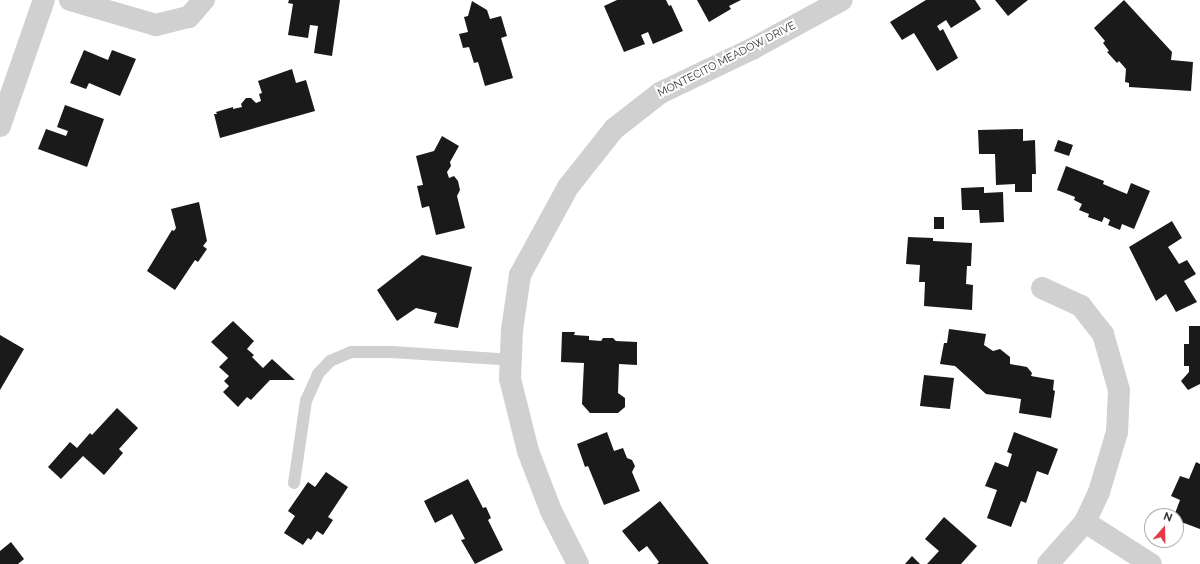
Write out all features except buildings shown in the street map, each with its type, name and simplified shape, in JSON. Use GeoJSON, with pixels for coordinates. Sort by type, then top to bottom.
{"type":"FeatureCollection","features":[{"type":"Feature","properties":{"kind":"street"},"geometry":{"type":"LineString","coordinates":[[0,126],[44,0]]}},
{"type":"Feature","properties":{"kind":"street"},"geometry":{"type":"LineString","coordinates":[[70,0],[156,25],[189,17],[204,0]]}},
{"type":"Feature","properties":{"kind":"street","name":"MONTECITO MEADOW DRIVE"},"geometry":{"type":"LineString","coordinates":[[578,564],[551,511],[528,452],[510,379],[512,330],[520,275],[568,187],[614,129],[660,93],[752,49],[842,0]]}},
{"type":"Feature","properties":{"kind":"street"},"geometry":{"type":"LineString","coordinates":[[1042,288],[1081,306],[1103,334],[1119,390],[1117,432],[1099,492],[1085,522],[1048,564]]}},
{"type":"Feature","properties":{"kind":"street"},"geometry":{"type":"LineString","coordinates":[[1085,522],[1151,564]]}},
{"type":"Feature","properties":{"kind":"lane"},"geometry":{"type":"LineString","coordinates":[[294,483],[306,401],[318,374],[330,360],[351,352],[378,352],[511,360]]}}]}
